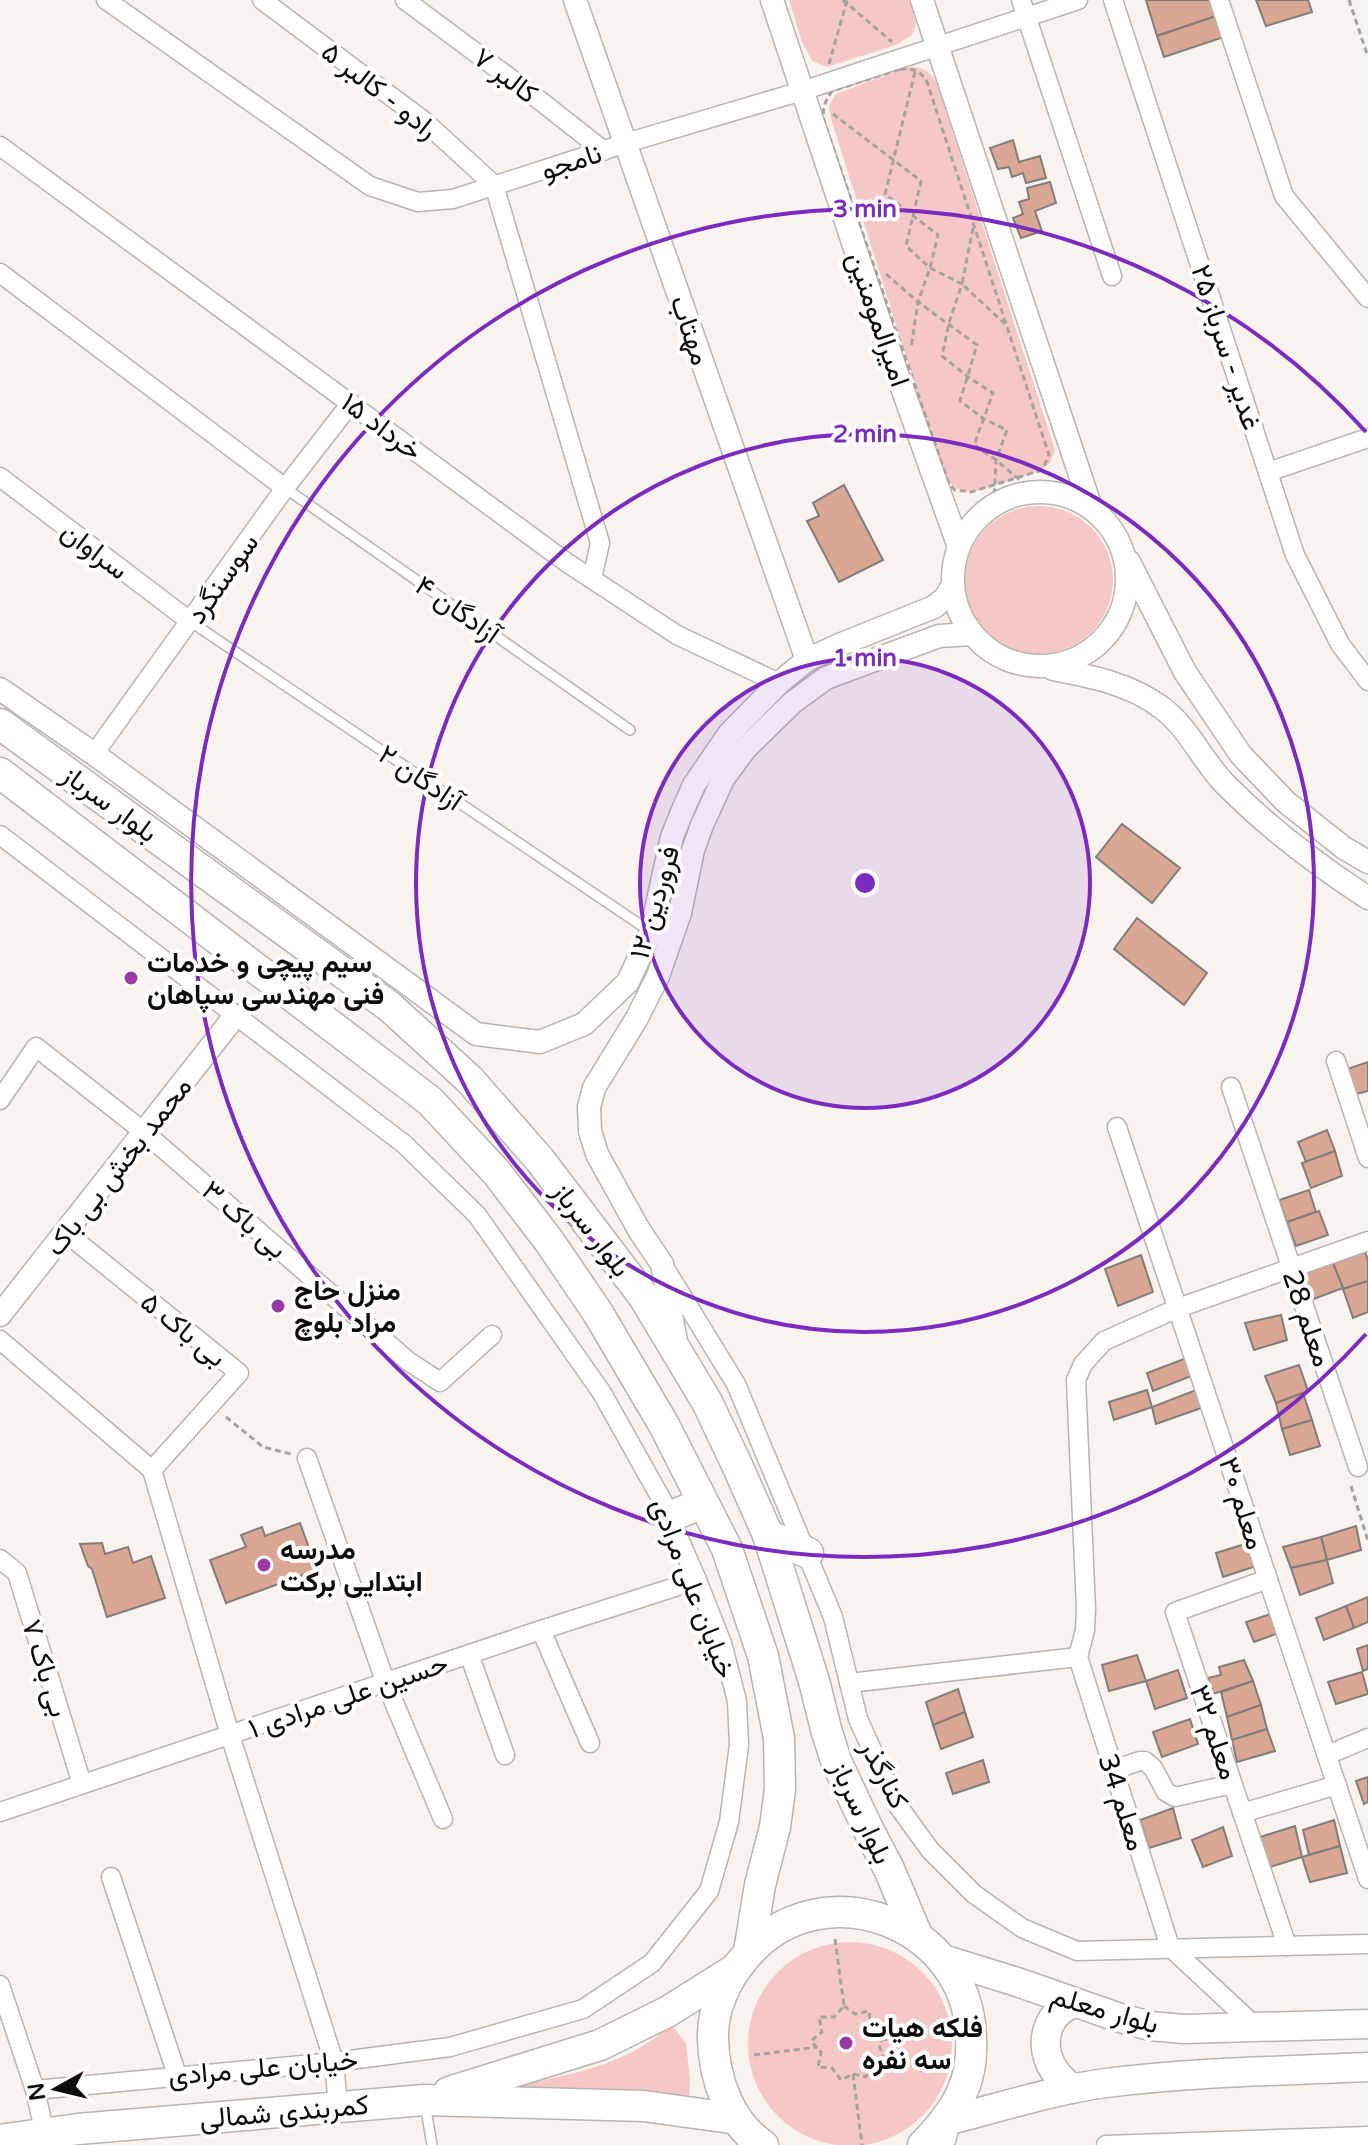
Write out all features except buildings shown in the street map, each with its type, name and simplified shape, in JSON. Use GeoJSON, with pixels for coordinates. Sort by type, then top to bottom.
{"type":"FeatureCollection","features":[{"type":"Feature","properties":{"kind":"highway","name":"بلوار سرباز"},"geometry":{"type":"LineString","coordinates":[[0,724],[390,1007],[470,1080],[540,1160],[644,1297],[707,1402],[768,1535],[836,1761],[889,1869],[917,1935]]}},
{"type":"Feature","properties":{"kind":"highway","name":"بلوار سرباز"},"geometry":{"type":"LineString","coordinates":[[0,773],[430,1101],[497,1173],[598,1313],[664,1425],[727,1549],[763,1656],[779,1738],[780,1789],[775,1827],[742,1961]]}},
{"type":"Feature","properties":{"kind":"highway"},"geometry":{"type":"LineString","coordinates":[[669,1517],[703,1503]]}},
{"type":"Feature","properties":{"kind":"highway"},"geometry":{"type":"LineString","coordinates":[[768,1535],[808,1553]]}},
{"type":"Feature","properties":{"kind":"highway"},"geometry":{"type":"LineString","coordinates":[[761,2144],[737,2119],[722,2091],[713,2061],[713,2029],[720,1998],[756,1944],[785,1925],[818,1913],[853,1912],[887,1919],[917,1935],[943,1959],[961,1989],[971,2022],[972,2057],[963,2091],[943,2133],[923,2145]]}},
{"type":"Feature","properties":{"kind":"highway"},"geometry":{"type":"LineString","coordinates":[[424,2100],[600,2045],[667,2012],[742,1961]]}},
{"type":"Feature","properties":{"kind":"highway"},"geometry":{"type":"LineString","coordinates":[[424,2100],[644,2106],[737,2119]]}},
{"type":"Feature","properties":{"kind":"highway","name":"کمربندی شمالی"},"geometry":{"type":"LineString","coordinates":[[0,2140],[78,2129],[424,2100]]}},
{"type":"Feature","properties":{"kind":"main road","name":"بلوار معلم"},"geometry":{"type":"LineString","coordinates":[[943,1959],[1150,2026],[1184,2029],[1368,2024]]}},
{"type":"Feature","properties":{"kind":"main road"},"geometry":{"type":"LineString","coordinates":[[1072,2089],[1059,2078],[1050,2064],[1046,2048],[1047,2032],[1053,2016],[1064,2006],[1076,2003]]}},
{"type":"Feature","properties":{"kind":"main road","name":"بلوار معلم"},"geometry":{"type":"LineString","coordinates":[[943,2133],[1072,2089],[1105,2083],[1368,2067]]}},
{"type":"Feature","properties":{"kind":"street","name":"نامجو"},"geometry":{"type":"LineString","coordinates":[[106,0],[370,186],[418,202],[453,199],[938,47],[1024,9],[1078,0]]}},
{"type":"Feature","properties":{"kind":"street","name":"رادو - کالبر ۵"},"geometry":{"type":"LineString","coordinates":[[262,0],[424,121],[494,185]]}},
{"type":"Feature","properties":{"kind":"street","name":"کالبر ۷"},"geometry":{"type":"LineString","coordinates":[[405,0],[538,99],[615,147]]}},
{"type":"Feature","properties":{"kind":"street","name":"مهتاب"},"geometry":{"type":"LineString","coordinates":[[575,0],[615,147],[807,660]]}},
{"type":"Feature","properties":{"kind":"street","name":"امیرالمومنین"},"geometry":{"type":"LineString","coordinates":[[772,0],[802,91],[867,265],[959,547]]}},
{"type":"Feature","properties":{"kind":"street"},"geometry":{"type":"LineString","coordinates":[[922,0],[1091,508]]}},
{"type":"Feature","properties":{"kind":"street","name":"غدیر - سرباز ۲۵"},"geometry":{"type":"LineString","coordinates":[[1113,0],[1295,555],[1340,644],[1368,681]]}},
{"type":"Feature","properties":{"kind":"street"},"geometry":{"type":"LineString","coordinates":[[1219,0],[1284,196],[1368,298]]}},
{"type":"Feature","properties":{"kind":"street"},"geometry":{"type":"LineString","coordinates":[[1024,9],[1112,276]]}},
{"type":"Feature","properties":{"kind":"street","name":"۱۵ خرداد"},"geometry":{"type":"LineString","coordinates":[[0,146],[566,562],[677,635],[779,683]]}},
{"type":"Feature","properties":{"kind":"street"},"geometry":{"type":"LineString","coordinates":[[494,185],[600,543],[592,579]]}},
{"type":"Feature","properties":{"kind":"street"},"geometry":{"type":"LineString","coordinates":[[0,273],[285,488]]}},
{"type":"Feature","properties":{"kind":"street","name":"سوسنگرد"},"geometry":{"type":"LineString","coordinates":[[94,754],[285,488],[351,403]]}},
{"type":"Feature","properties":{"kind":"street"},"geometry":{"type":"LineString","coordinates":[[1268,472],[1368,438]]}},
{"type":"Feature","properties":{"kind":"street","name":"سراوان"},"geometry":{"type":"LineString","coordinates":[[0,477],[191,622]]}},
{"type":"Feature","properties":{"kind":"street"},"geometry":{"type":"LineString","coordinates":[[1368,862],[1344,848],[1286,802],[1241,755],[1185,672],[1110,526],[1091,508],[1073,498],[1025,484],[1013,495],[995,494],[973,522],[959,547],[954,566],[953,585],[959,611],[972,634],[992,653],[1017,664],[1112,683],[1163,708],[1179,724],[1221,780],[1270,827],[1368,898]]}},
{"type":"Feature","properties":{"kind":"street"},"geometry":{"type":"LineString","coordinates":[[1044,667],[1070,662],[1094,648],[1112,628],[1124,604],[1126,590],[1123,550]]}},
{"type":"Feature","properties":{"kind":"street","name":"۱۲ فروردین"},"geometry":{"type":"LineString","coordinates":[[2,692],[94,754],[476,1034],[540,1042],[584,1024],[628,982],[651,932],[672,837],[694,785],[729,734],[779,683],[807,660],[934,607],[945,598],[953,585]]}},
{"type":"Feature","properties":{"kind":"street","name":"۱۲ فروردین"},"geometry":{"type":"LineString","coordinates":[[679,1355],[662,1264],[639,1230],[597,1154],[590,1131],[589,1107],[594,1088],[637,1018],[658,976],[680,913],[693,850],[702,825],[718,789],[745,749],[792,703],[826,678],[939,636],[972,634]]}},
{"type":"Feature","properties":{"kind":"street"},"geometry":{"type":"LineString","coordinates":[[779,683],[792,703]]}},
{"type":"Feature","properties":{"kind":"street","name":"خیابان علی مرادی"},"geometry":{"type":"LineString","coordinates":[[0,835],[404,1144],[477,1215],[602,1393],[669,1517],[722,1643],[737,1701],[739,1745],[729,1822],[709,1891],[652,1963],[583,2009],[450,2047],[334,2062],[35,2090]]}},
{"type":"Feature","properties":{"kind":"street","name":"محمد بخش بی باک"},"geometry":{"type":"LineString","coordinates":[[0,1315],[235,1016]]}},
{"type":"Feature","properties":{"kind":"street"},"geometry":{"type":"LineString","coordinates":[[0,1100],[36,1047],[144,1132]]}},
{"type":"Feature","properties":{"kind":"street"},"geometry":{"type":"LineString","coordinates":[[1336,1061],[1368,1158]]}},
{"type":"Feature","properties":{"kind":"street","name":"معلم 28"},"geometry":{"type":"LineString","coordinates":[[1231,1087],[1358,1467]]}},
{"type":"Feature","properties":{"kind":"street","name":"معلم ۳۰"},"geometry":{"type":"LineString","coordinates":[[1117,1127],[1368,1879]]}},
{"type":"Feature","properties":{"kind":"street","name":"بی باک ۳"},"geometry":{"type":"LineString","coordinates":[[144,1132],[408,1361],[440,1382],[492,1335]]}},
{"type":"Feature","properties":{"kind":"street","name":"بی باک ۵"},"geometry":{"type":"LineString","coordinates":[[65,1232],[239,1373],[152,1470]]}},
{"type":"Feature","properties":{"kind":"street"},"geometry":{"type":"LineString","coordinates":[[849,1683],[1078,1657],[1085,1630],[1086,1609],[1076,1380],[1083,1364],[1104,1341],[1178,1308],[1368,1241]]}},
{"type":"Feature","properties":{"kind":"street","name":"کنارگذر"},"geometry":{"type":"LineString","coordinates":[[662,1264],[736,1384],[833,1617],[858,1719],[896,1803],[930,1850],[974,1894],[1022,1928],[1077,1951],[1368,1944]]}},
{"type":"Feature","properties":{"kind":"street"},"geometry":{"type":"LineString","coordinates":[[0,1340],[152,1470],[230,1735],[334,2062],[338,2106]]}},
{"type":"Feature","properties":{"kind":"street"},"geometry":{"type":"LineString","coordinates":[[307,1458],[385,1681],[443,1819]]}},
{"type":"Feature","properties":{"kind":"street","name":"بی باک ۷"},"geometry":{"type":"LineString","coordinates":[[0,1559],[17,1573],[82,1784]]}},
{"type":"Feature","properties":{"kind":"street","name":"معلم ۳۲"},"geometry":{"type":"LineString","coordinates":[[1268,1579],[1175,1612],[1287,1946]]}},
{"type":"Feature","properties":{"kind":"street","name":"حسین علی مرادی ۱"},"geometry":{"type":"LineString","coordinates":[[0,1812],[385,1681],[697,1580]]}},
{"type":"Feature","properties":{"kind":"street"},"geometry":{"type":"LineString","coordinates":[[541,1630],[590,1743]]}},
{"type":"Feature","properties":{"kind":"street"},"geometry":{"type":"LineString","coordinates":[[469,1654],[505,1755]]}},
{"type":"Feature","properties":{"kind":"street","name":"معلم 34"},"geometry":{"type":"LineString","coordinates":[[1078,1657],[1170,1947]]}},
{"type":"Feature","properties":{"kind":"street"},"geometry":{"type":"LineString","coordinates":[[1327,1755],[1368,1738]]}},
{"type":"Feature","properties":{"kind":"street"},"geometry":{"type":"LineString","coordinates":[[1113,1770],[1145,1761],[1153,1768],[1166,1792],[1175,1797],[1232,1784]]}},
{"type":"Feature","properties":{"kind":"street"},"geometry":{"type":"LineString","coordinates":[[1242,1813],[1337,1785]]}},
{"type":"Feature","properties":{"kind":"street"},"geometry":{"type":"LineString","coordinates":[[111,1877],[177,2075]]}},
{"type":"Feature","properties":{"kind":"street"},"geometry":{"type":"LineString","coordinates":[[1170,1947],[1257,2028]]}},
{"type":"Feature","properties":{"kind":"street"},"geometry":{"type":"LineString","coordinates":[[0,1985],[9,2039],[35,2090],[45,2134]]}},
{"type":"Feature","properties":{"kind":"street"},"geometry":{"type":"LineString","coordinates":[[1106,2145],[1368,2136]]}},
{"type":"Feature","properties":{"kind":"lane","name":"آزادگان ۴"},"geometry":{"type":"LineString","coordinates":[[285,488],[630,730]]}},
{"type":"Feature","properties":{"kind":"lane","name":"آزادگان ۲"},"geometry":{"type":"LineString","coordinates":[[191,622],[651,932]]}},
{"type":"Feature","properties":{"kind":"lane"},"geometry":{"type":"LineString","coordinates":[[424,2100],[432,2145]]}},
{"type":"Feature","properties":{"kind":"path"},"geometry":{"type":"LineString","coordinates":[[1349,0],[1368,57]]}},
{"type":"Feature","properties":{"kind":"path"},"geometry":{"type":"LineString","coordinates":[[824,66],[829,64],[846,1],[895,42],[882,47]]}},
{"type":"Feature","properties":{"kind":"path"},"geometry":{"type":"LineString","coordinates":[[900,69],[915,70],[921,72],[927,82],[1049,455],[1045,464],[1025,484],[995,494],[955,490],[949,484],[909,367],[867,265],[824,121],[824,107],[832,91],[900,69]]}},
{"type":"Feature","properties":{"kind":"path"},"geometry":{"type":"LineString","coordinates":[[909,367],[918,302],[938,235],[885,194],[915,70]]}},
{"type":"Feature","properties":{"kind":"path"},"geometry":{"type":"LineString","coordinates":[[824,107],[921,181],[906,246],[930,268],[962,284],[1005,324]]}},
{"type":"Feature","properties":{"kind":"path"},"geometry":{"type":"LineString","coordinates":[[973,225],[995,217]]}},
{"type":"Feature","properties":{"kind":"path"},"geometry":{"type":"LineString","coordinates":[[973,225],[962,284],[942,356],[993,393],[974,445],[1025,484]]}},
{"type":"Feature","properties":{"kind":"path"},"geometry":{"type":"LineString","coordinates":[[867,265],[977,345],[960,401],[984,419],[1007,430],[996,460],[995,494]]}},
{"type":"Feature","properties":{"kind":"path"},"geometry":{"type":"LineString","coordinates":[[1005,324],[1028,318]]}},
{"type":"Feature","properties":{"kind":"path"},"geometry":{"type":"LineString","coordinates":[[211,1404],[263,1447],[307,1458]]}},
{"type":"Feature","properties":{"kind":"path"},"geometry":{"type":"LineString","coordinates":[[1358,1467],[1346,1470],[1368,1541]]}},
{"type":"Feature","properties":{"kind":"path"},"geometry":{"type":"LineString","coordinates":[[831,1913],[844,2006],[855,2014],[869,2011],[871,2026],[883,2033],[879,2045],[884,2059],[871,2063],[866,2077],[853,2074],[841,2080],[832,2068],[818,2067],[821,2052],[811,2041],[822,2032],[819,2017],[834,2017],[844,2006]]}},
{"type":"Feature","properties":{"kind":"path"},"geometry":{"type":"LineString","coordinates":[[881,2040],[947,2031]]}},
{"type":"Feature","properties":{"kind":"path"},"geometry":{"type":"LineString","coordinates":[[754,2055],[817,2047]]}},
{"type":"Feature","properties":{"kind":"path"},"geometry":{"type":"LineString","coordinates":[[853,2074],[862,2145]]}},
{"type":"Feature","properties":{"kind":"shaded area"},"geometry":{"type":"Polygon","coordinates":[[[789,0],[909,0],[916,23],[912,35],[896,45],[827,67],[812,61],[802,42],[789,0]]]}},
{"type":"Feature","properties":{"kind":"shaded area"},"geometry":{"type":"Polygon","coordinates":[[[907,67],[925,70],[937,84],[1055,450],[1050,463],[1038,472],[973,492],[956,488],[944,476],[831,119],[829,106],[836,94],[907,67]]]}},
{"type":"Feature","properties":{"kind":"shaded area"},"geometry":{"type":"Polygon","coordinates":[[[1039,506],[1067,512],[1091,528],[1107,552],[1113,580],[1107,608],[1091,632],[1067,648],[1039,654],[1011,648],[987,632],[971,608],[965,580],[971,552],[987,528],[1011,512],[1039,506]]]}},
{"type":"Feature","properties":{"kind":"shaded area"},"geometry":{"type":"Polygon","coordinates":[[[850,1942],[889,1950],[922,1972],[944,2005],[952,2044],[944,2083],[922,2116],[889,2138],[850,2146],[811,2138],[778,2116],[756,2083],[748,2044],[756,2005],[778,1972],[811,1950],[850,1942]]]}},
{"type":"Feature","properties":{"kind":"shaded area"},"geometry":{"type":"Polygon","coordinates":[[[673,2026],[686,2043],[689,2104],[513,2095],[515,2085],[607,2063],[636,2050],[673,2026]]]}},
{"type":"Feature","properties":{"kind":"place","name":"سیم پیچی و خدمات فنی مهندسی سپاهان"},"geometry":{"type":"Point","coordinates":[131,978]}},
{"type":"Feature","properties":{"kind":"place","name":"منزل حاج مراد بلوچ"},"geometry":{"type":"Point","coordinates":[278,1306]}},
{"type":"Feature","properties":{"kind":"place","name":"مدرسه ابتدایی برکت"},"geometry":{"type":"Point","coordinates":[264,1565]}},
{"type":"Feature","properties":{"kind":"place","name":"فلکه هیات سه نفره"},"geometry":{"type":"Point","coordinates":[846,2043]}}]}
